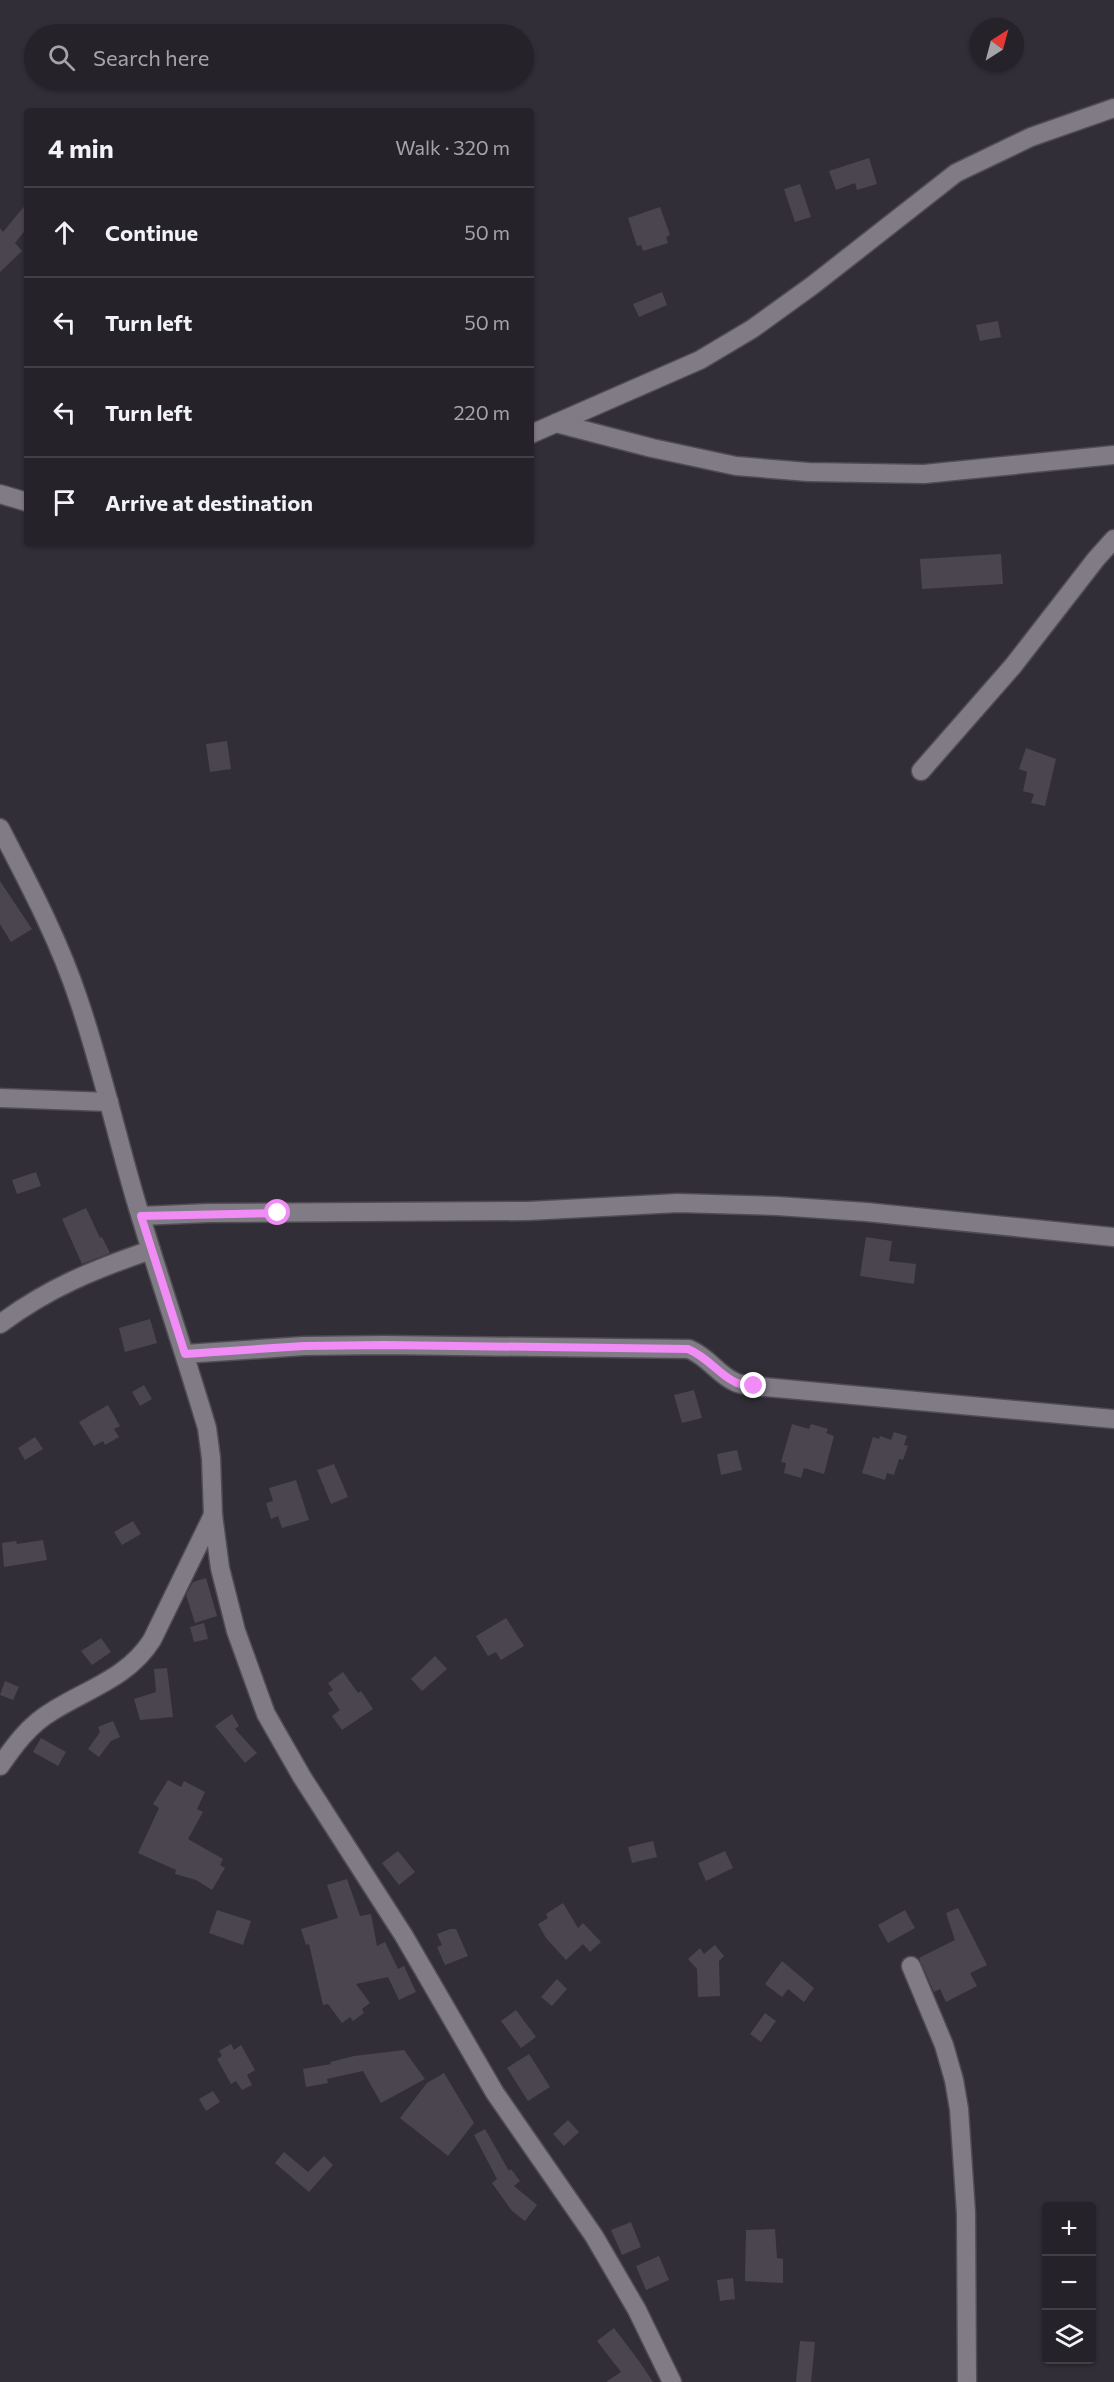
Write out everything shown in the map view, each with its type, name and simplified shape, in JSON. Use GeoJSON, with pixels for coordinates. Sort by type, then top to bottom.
{"type":"FeatureCollection","features":[{"type":"Feature","properties":{"kind":"street"},"geometry":{"type":"LineString","coordinates":[[534,433],[700,360],[752,329],[813,285],[956,173],[1031,137],[1114,108]]}},
{"type":"Feature","properties":{"kind":"street"},"geometry":{"type":"LineString","coordinates":[[556,423],[652,448],[736,466],[808,472],[924,474],[1114,456]]}},
{"type":"Feature","properties":{"kind":"street"},"geometry":{"type":"LineString","coordinates":[[0,494],[24,501]]}},
{"type":"Feature","properties":{"kind":"street"},"geometry":{"type":"LineString","coordinates":[[921,771],[1013,666],[1114,539]]}},
{"type":"Feature","properties":{"kind":"street"},"geometry":{"type":"LineString","coordinates":[[0,828],[38,901],[79,999],[151,1250],[185,1354],[207,1428],[219,1568],[236,1631],[256,1689],[278,1737],[404,1936],[495,2093],[594,2236],[637,2310],[672,2382]]}},
{"type":"Feature","properties":{"kind":"street"},"geometry":{"type":"LineString","coordinates":[[0,1098],[109,1102]]}},
{"type":"Feature","properties":{"kind":"street"},"geometry":{"type":"LineString","coordinates":[[141,1216],[208,1213],[528,1211],[609,1205],[689,1204],[777,1206],[866,1212],[1114,1237]]}},
{"type":"Feature","properties":{"kind":"street"},"geometry":{"type":"LineString","coordinates":[[0,1324],[34,1299],[57,1286],[104,1266],[151,1250]]}},
{"type":"Feature","properties":{"kind":"street"},"geometry":{"type":"LineString","coordinates":[[185,1354],[304,1346],[385,1345],[688,1349],[703,1355],[723,1375],[736,1383],[754,1386],[1114,1419]]}},
{"type":"Feature","properties":{"kind":"street"},"geometry":{"type":"LineString","coordinates":[[0,1766],[16,1744],[49,1713],[125,1670],[142,1655],[152,1640],[213,1515]]}},
{"type":"Feature","properties":{"kind":"street"},"geometry":{"type":"LineString","coordinates":[[911,1966],[944,2045],[959,2109],[966,2212],[967,2382]]}},
{"type":"Feature","properties":{"kind":"building"},"geometry":{"type":"Polygon","coordinates":[[[869,158],[877,184],[857,190],[855,183],[836,190],[829,171],[869,158]]]}},
{"type":"Feature","properties":{"kind":"building"},"geometry":{"type":"Polygon","coordinates":[[[800,184],[811,217],[795,222],[784,189],[800,184]]]}},
{"type":"Feature","properties":{"kind":"building"},"geometry":{"type":"Polygon","coordinates":[[[24,207],[24,232],[15,243],[22,251],[0,272],[0,228],[3,232],[24,207]]]}},
{"type":"Feature","properties":{"kind":"building"},"geometry":{"type":"Polygon","coordinates":[[[660,207],[670,235],[666,237],[668,243],[643,251],[641,245],[637,246],[628,218],[660,207]]]}},
{"type":"Feature","properties":{"kind":"building"},"geometry":{"type":"Polygon","coordinates":[[[662,292],[667,305],[639,317],[633,304],[662,292]]]}},
{"type":"Feature","properties":{"kind":"building"},"geometry":{"type":"Polygon","coordinates":[[[998,321],[1001,337],[980,341],[976,325],[998,321]]]}},
{"type":"Feature","properties":{"kind":"building"},"geometry":{"type":"Polygon","coordinates":[[[1001,554],[1003,584],[922,589],[920,559],[1001,554]]]}},
{"type":"Feature","properties":{"kind":"building"},"geometry":{"type":"Polygon","coordinates":[[[227,741],[231,769],[210,772],[206,744],[227,741]]]}},
{"type":"Feature","properties":{"kind":"building"},"geometry":{"type":"Polygon","coordinates":[[[1026,748],[1056,759],[1045,806],[1031,803],[1034,794],[1023,791],[1027,772],[1019,769],[1026,748]]]}},
{"type":"Feature","properties":{"kind":"building"},"geometry":{"type":"Polygon","coordinates":[[[0,881],[32,929],[11,942],[0,924],[0,881]]]}},
{"type":"Feature","properties":{"kind":"building"},"geometry":{"type":"Polygon","coordinates":[[[36,1172],[41,1186],[17,1194],[12,1180],[36,1172]]]}},
{"type":"Feature","properties":{"kind":"building"},"geometry":{"type":"Polygon","coordinates":[[[86,1208],[110,1253],[82,1264],[62,1219],[86,1208]]]}},
{"type":"Feature","properties":{"kind":"building"},"geometry":{"type":"Polygon","coordinates":[[[866,1237],[892,1241],[889,1261],[916,1264],[914,1284],[860,1276],[866,1237]]]}},
{"type":"Feature","properties":{"kind":"building"},"geometry":{"type":"Polygon","coordinates":[[[150,1319],[157,1343],[125,1352],[119,1328],[150,1319]]]}},
{"type":"Feature","properties":{"kind":"building"},"geometry":{"type":"Polygon","coordinates":[[[144,1385],[152,1399],[140,1406],[132,1392],[144,1385]]]}},
{"type":"Feature","properties":{"kind":"building"},"geometry":{"type":"Polygon","coordinates":[[[694,1390],[702,1418],[682,1423],[674,1395],[694,1390]]]}},
{"type":"Feature","properties":{"kind":"building"},"geometry":{"type":"Polygon","coordinates":[[[108,1405],[120,1426],[114,1429],[119,1437],[105,1445],[103,1441],[94,1446],[79,1422],[108,1405]]]}},
{"type":"Feature","properties":{"kind":"building"},"geometry":{"type":"Polygon","coordinates":[[[792,1424],[809,1429],[811,1424],[828,1429],[826,1433],[834,1436],[824,1474],[804,1468],[801,1478],[784,1473],[786,1463],[781,1462],[792,1424]]]}},
{"type":"Feature","properties":{"kind":"building"},"geometry":{"type":"Polygon","coordinates":[[[894,1432],[907,1436],[904,1445],[908,1446],[903,1460],[899,1459],[894,1475],[887,1473],[885,1480],[862,1473],[873,1437],[879,1439],[880,1436],[891,1440],[894,1432]]]}},
{"type":"Feature","properties":{"kind":"building"},"geometry":{"type":"Polygon","coordinates":[[[35,1437],[43,1449],[25,1460],[18,1448],[35,1437]]]}},
{"type":"Feature","properties":{"kind":"building"},"geometry":{"type":"Polygon","coordinates":[[[737,1450],[742,1470],[721,1475],[717,1454],[737,1450]]]}},
{"type":"Feature","properties":{"kind":"building"},"geometry":{"type":"Polygon","coordinates":[[[334,1464],[348,1497],[331,1504],[317,1470],[334,1464]]]}},
{"type":"Feature","properties":{"kind":"building"},"geometry":{"type":"Polygon","coordinates":[[[296,1480],[309,1520],[282,1528],[278,1516],[271,1519],[266,1503],[273,1501],[269,1488],[296,1480]]]}},
{"type":"Feature","properties":{"kind":"building"},"geometry":{"type":"Polygon","coordinates":[[[133,1521],[141,1534],[122,1545],[114,1532],[133,1521]]]}},
{"type":"Feature","properties":{"kind":"building"},"geometry":{"type":"Polygon","coordinates":[[[43,1540],[47,1560],[4,1567],[2,1543],[16,1541],[17,1544],[43,1540]]]}},
{"type":"Feature","properties":{"kind":"building"},"geometry":{"type":"Polygon","coordinates":[[[206,1578],[217,1616],[195,1623],[186,1595],[193,1582],[206,1578]]]}},
{"type":"Feature","properties":{"kind":"building"},"geometry":{"type":"Polygon","coordinates":[[[506,1618],[524,1646],[501,1660],[496,1652],[488,1656],[476,1636],[506,1618]]]}},
{"type":"Feature","properties":{"kind":"building"},"geometry":{"type":"Polygon","coordinates":[[[204,1623],[208,1639],[194,1642],[190,1627],[204,1623]]]}},
{"type":"Feature","properties":{"kind":"building"},"geometry":{"type":"Polygon","coordinates":[[[101,1638],[111,1652],[92,1665],[81,1651],[101,1638]]]}},
{"type":"Feature","properties":{"kind":"building"},"geometry":{"type":"Polygon","coordinates":[[[435,1656],[447,1669],[422,1691],[411,1679],[435,1656]]]}},
{"type":"Feature","properties":{"kind":"building"},"geometry":{"type":"Polygon","coordinates":[[[167,1668],[173,1717],[140,1720],[134,1699],[156,1692],[154,1669],[167,1668]]]}},
{"type":"Feature","properties":{"kind":"building"},"geometry":{"type":"Polygon","coordinates":[[[343,1672],[358,1693],[361,1691],[373,1709],[342,1730],[332,1716],[340,1710],[328,1693],[333,1690],[328,1683],[343,1672]]]}},
{"type":"Feature","properties":{"kind":"building"},"geometry":{"type":"Polygon","coordinates":[[[5,1681],[19,1687],[13,1700],[0,1695],[5,1681]]]}},
{"type":"Feature","properties":{"kind":"building"},"geometry":{"type":"Polygon","coordinates":[[[232,1714],[239,1726],[235,1729],[257,1753],[245,1763],[215,1726],[232,1714]]]}},
{"type":"Feature","properties":{"kind":"building"},"geometry":{"type":"Polygon","coordinates":[[[113,1721],[120,1737],[111,1741],[99,1757],[88,1749],[100,1732],[98,1727],[113,1721]]]}},
{"type":"Feature","properties":{"kind":"building"},"geometry":{"type":"Polygon","coordinates":[[[41,1738],[66,1752],[58,1766],[33,1752],[41,1738]]]}},
{"type":"Feature","properties":{"kind":"building"},"geometry":{"type":"Polygon","coordinates":[[[168,1780],[181,1787],[184,1781],[205,1792],[197,1809],[203,1812],[188,1839],[223,1859],[220,1865],[225,1868],[212,1890],[196,1880],[175,1874],[176,1870],[138,1853],[159,1808],[153,1804],[168,1780]]]}},
{"type":"Feature","properties":{"kind":"building"},"geometry":{"type":"Polygon","coordinates":[[[653,1841],[657,1857],[632,1863],[628,1847],[653,1841]]]}},
{"type":"Feature","properties":{"kind":"building"},"geometry":{"type":"Polygon","coordinates":[[[398,1851],[415,1872],[399,1885],[382,1863],[398,1851]]]}},
{"type":"Feature","properties":{"kind":"building"},"geometry":{"type":"Polygon","coordinates":[[[725,1851],[733,1868],[706,1881],[698,1863],[725,1851]]]}},
{"type":"Feature","properties":{"kind":"building"},"geometry":{"type":"Polygon","coordinates":[[[347,1879],[360,1916],[371,1914],[377,1946],[385,1942],[398,1969],[404,1966],[416,1992],[399,2000],[388,1977],[356,1984],[370,2003],[362,2009],[364,2013],[353,2021],[350,2017],[342,2023],[328,2004],[323,2005],[309,1944],[306,1945],[301,1929],[338,1918],[327,1885],[347,1879]]]}},
{"type":"Feature","properties":{"kind":"building"},"geometry":{"type":"Polygon","coordinates":[[[563,1903],[578,1928],[583,1923],[601,1942],[590,1952],[583,1944],[566,1960],[546,1938],[538,1924],[548,1918],[546,1914],[563,1903]]]}},
{"type":"Feature","properties":{"kind":"building"},"geometry":{"type":"Polygon","coordinates":[[[958,1908],[987,1965],[970,1973],[977,1986],[946,2002],[940,1989],[934,1992],[919,1958],[955,1940],[946,1913],[958,1908]]]}},
{"type":"Feature","properties":{"kind":"building"},"geometry":{"type":"Polygon","coordinates":[[[217,1910],[251,1921],[243,1945],[209,1933],[217,1910]]]}},
{"type":"Feature","properties":{"kind":"building"},"geometry":{"type":"Polygon","coordinates":[[[905,1910],[915,1928],[888,1943],[878,1925],[905,1910]]]}},
{"type":"Feature","properties":{"kind":"building"},"geometry":{"type":"Polygon","coordinates":[[[456,1929],[468,1956],[445,1965],[437,1947],[442,1945],[437,1934],[456,1929]]]}},
{"type":"Feature","properties":{"kind":"building"},"geometry":{"type":"Polygon","coordinates":[[[715,1945],[724,1956],[719,1961],[720,1996],[698,1997],[697,1969],[688,1959],[700,1948],[704,1954],[715,1945]]]}},
{"type":"Feature","properties":{"kind":"building"},"geometry":{"type":"Polygon","coordinates":[[[782,1961],[814,1988],[804,2002],[788,1989],[782,1997],[765,1984],[782,1961]]]}},
{"type":"Feature","properties":{"kind":"building"},"geometry":{"type":"Polygon","coordinates":[[[557,1979],[567,1989],[552,2006],[541,1997],[557,1979]]]}},
{"type":"Feature","properties":{"kind":"building"},"geometry":{"type":"Polygon","coordinates":[[[516,2010],[536,2037],[521,2048],[501,2021],[516,2010]]]}},
{"type":"Feature","properties":{"kind":"building"},"geometry":{"type":"Polygon","coordinates":[[[765,2013],[776,2021],[761,2042],[750,2034],[765,2013]]]}},
{"type":"Feature","properties":{"kind":"building"},"geometry":{"type":"Polygon","coordinates":[[[231,2044],[234,2050],[241,2045],[255,2070],[247,2075],[252,2085],[242,2090],[236,2081],[231,2084],[217,2059],[222,2056],[219,2051],[231,2044]]]}},
{"type":"Feature","properties":{"kind":"building"},"geometry":{"type":"Polygon","coordinates":[[[404,2050],[425,2079],[381,2103],[363,2071],[327,2079],[328,2083],[306,2087],[303,2069],[331,2064],[330,2062],[354,2056],[404,2050]]]}},
{"type":"Feature","properties":{"kind":"building"},"geometry":{"type":"Polygon","coordinates":[[[529,2054],[550,2087],[528,2101],[507,2068],[529,2054]]]}},
{"type":"Feature","properties":{"kind":"building"},"geometry":{"type":"Polygon","coordinates":[[[444,2073],[474,2123],[448,2156],[400,2118],[427,2083],[444,2073]]]}},
{"type":"Feature","properties":{"kind":"building"},"geometry":{"type":"Polygon","coordinates":[[[213,2091],[220,2102],[206,2111],[199,2099],[213,2091]]]}},
{"type":"Feature","properties":{"kind":"building"},"geometry":{"type":"Polygon","coordinates":[[[568,2120],[579,2132],[564,2146],[553,2134],[568,2120]]]}},
{"type":"Feature","properties":{"kind":"building"},"geometry":{"type":"Polygon","coordinates":[[[485,2129],[509,2171],[511,2169],[520,2181],[514,2186],[537,2205],[525,2221],[512,2211],[492,2183],[497,2179],[474,2135],[485,2129]]]}},
{"type":"Feature","properties":{"kind":"building"},"geometry":{"type":"Polygon","coordinates":[[[284,2152],[308,2172],[324,2156],[333,2165],[309,2192],[275,2163],[284,2152]]]}},
{"type":"Feature","properties":{"kind":"building"},"geometry":{"type":"Polygon","coordinates":[[[631,2222],[641,2247],[622,2255],[611,2230],[631,2222]]]}},
{"type":"Feature","properties":{"kind":"building"},"geometry":{"type":"Polygon","coordinates":[[[775,2229],[777,2258],[783,2259],[783,2283],[745,2281],[746,2230],[775,2229]]]}},
{"type":"Feature","properties":{"kind":"building"},"geometry":{"type":"Polygon","coordinates":[[[659,2256],[669,2280],[646,2290],[636,2266],[659,2256]]]}},
{"type":"Feature","properties":{"kind":"building"},"geometry":{"type":"Polygon","coordinates":[[[733,2278],[735,2299],[720,2301],[717,2280],[733,2278]]]}},
{"type":"Feature","properties":{"kind":"building"},"geometry":{"type":"Polygon","coordinates":[[[614,2328],[653,2382],[606,2382],[621,2372],[597,2341],[614,2328]]]}},
{"type":"Feature","properties":{"kind":"building"},"geometry":{"type":"Polygon","coordinates":[[[800,2341],[815,2342],[811,2382],[796,2382],[800,2341]]]}},
{"type":"Feature","properties":{"kind":"route"},"geometry":{"type":"LineString","coordinates":[[278,1213],[141,1216],[185,1354],[304,1346],[671,1348],[688,1349],[703,1355],[723,1375],[736,1383],[754,1386]]}}]}
